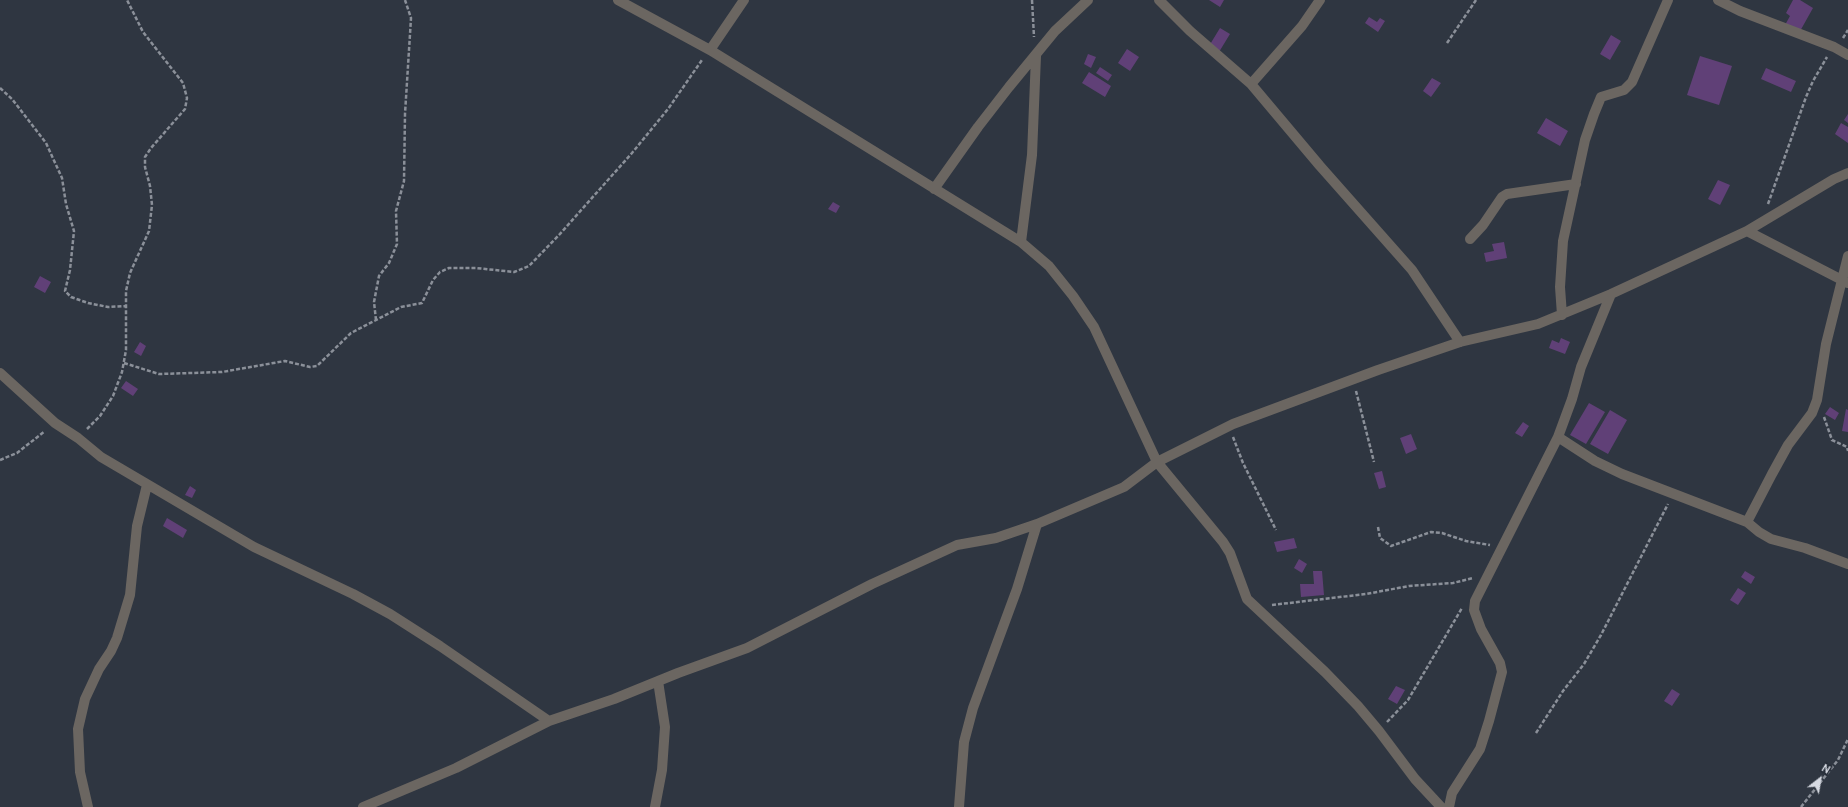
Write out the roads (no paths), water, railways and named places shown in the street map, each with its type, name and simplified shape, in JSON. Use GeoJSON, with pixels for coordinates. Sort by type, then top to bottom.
{"type":"FeatureCollection","features":[{"type":"Feature","properties":{"kind":"street"},"geometry":{"type":"LineString","coordinates":[[618,0],[710,50],[1021,242],[1049,266],[1074,296],[1094,327],[1157,462],[1223,542],[1233,559],[1242,589],[1247,599],[1325,672],[1380,732],[1415,779],[1441,807]]}},
{"type":"Feature","properties":{"kind":"street"},"geometry":{"type":"LineString","coordinates":[[710,50],[744,0]]}},
{"type":"Feature","properties":{"kind":"street"},"geometry":{"type":"LineString","coordinates":[[934,189],[978,127],[1055,31],[1088,0]]}},
{"type":"Feature","properties":{"kind":"street"},"geometry":{"type":"LineString","coordinates":[[1159,0],[1190,31],[1251,84],[1325,172],[1412,270],[1460,342]]}},
{"type":"Feature","properties":{"kind":"street"},"geometry":{"type":"LineString","coordinates":[[1251,84],[1302,26],[1320,0]]}},
{"type":"Feature","properties":{"kind":"street"},"geometry":{"type":"LineString","coordinates":[[1562,315],[1560,287],[1561,263],[1564,241],[1585,140],[1600,99],[1604,95],[1624,90],[1632,82],[1668,0]]}},
{"type":"Feature","properties":{"kind":"street"},"geometry":{"type":"LineString","coordinates":[[1718,0],[1740,11],[1834,48],[1848,55]]}},
{"type":"Feature","properties":{"kind":"street"},"geometry":{"type":"LineString","coordinates":[[1021,242],[1032,155],[1036,56]]}},
{"type":"Feature","properties":{"kind":"street"},"geometry":{"type":"LineString","coordinates":[[363,807],[456,768],[549,722],[614,699],[747,648],[872,584],[957,546],[996,538],[1037,524],[1124,487],[1157,462],[1228,426],[1353,379],[1460,342],[1538,324],[1562,315],[1747,231],[1834,179],[1848,173]]}},
{"type":"Feature","properties":{"kind":"street"},"geometry":{"type":"LineString","coordinates":[[1470,239],[1484,225],[1502,197],[1507,194],[1576,184]]}},
{"type":"Feature","properties":{"kind":"street"},"geometry":{"type":"LineString","coordinates":[[1747,231],[1844,281]]}},
{"type":"Feature","properties":{"kind":"street"},"geometry":{"type":"LineString","coordinates":[[1747,522],[1788,445],[1812,413],[1817,400],[1826,344],[1844,281],[1848,256]]}},
{"type":"Feature","properties":{"kind":"street"},"geometry":{"type":"LineString","coordinates":[[1449,807],[1452,794],[1480,749],[1502,672],[1500,663],[1481,629],[1476,616],[1474,610],[1476,600],[1558,437],[1572,399],[1581,367],[1611,294]]}},
{"type":"Feature","properties":{"kind":"street"},"geometry":{"type":"LineString","coordinates":[[0,373],[55,423],[78,438],[101,457],[254,547],[390,614],[440,646],[549,722]]}},
{"type":"Feature","properties":{"kind":"street"},"geometry":{"type":"LineString","coordinates":[[1558,437],[1609,468],[1747,522],[1771,539],[1805,548],[1848,564]]}},
{"type":"Feature","properties":{"kind":"street"},"geometry":{"type":"LineString","coordinates":[[88,807],[80,772],[78,729],[85,699],[99,669],[112,651],[122,624],[130,595],[137,526],[147,485]]}},
{"type":"Feature","properties":{"kind":"street"},"geometry":{"type":"LineString","coordinates":[[959,807],[966,735],[973,708],[1017,589],[1037,524]]}},
{"type":"Feature","properties":{"kind":"street"},"geometry":{"type":"LineString","coordinates":[[655,807],[662,770],[665,727],[658,681]]}}]}
